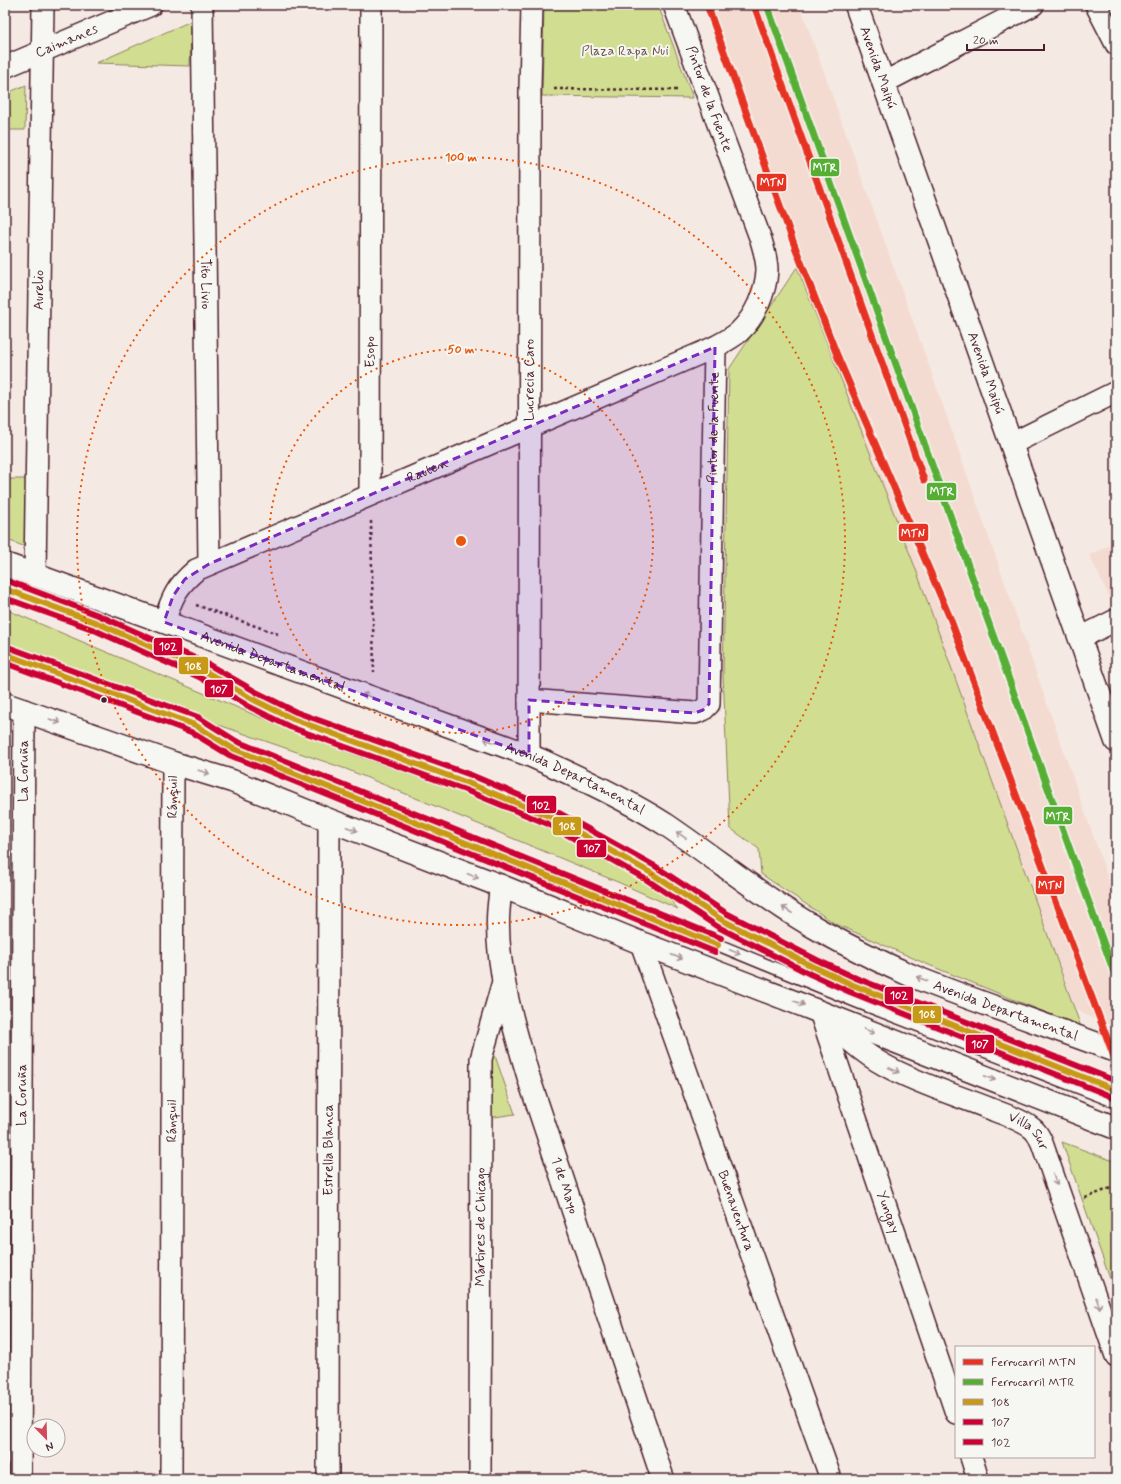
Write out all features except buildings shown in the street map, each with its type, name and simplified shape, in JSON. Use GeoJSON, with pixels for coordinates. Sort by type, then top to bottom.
{"type":"FeatureCollection","features":[{"type":"Feature","properties":{"kind":"main road","name":"Avenida Maipú"},"geometry":{"type":"LineString","coordinates":[[856,5],[1116,741]]}},
{"type":"Feature","properties":{"kind":"main road","name":"Avenida Departamental"},"geometry":{"type":"LineString","coordinates":[[5,564],[529,755],[576,776],[663,823],[718,860],[787,911],[866,955],[916,977],[1116,1051]]}},
{"type":"Feature","properties":{"kind":"main road"},"geometry":{"type":"LineString","coordinates":[[15,707],[232,781],[501,886],[641,943],[1116,1128]]}},
{"type":"Feature","properties":{"kind":"main road","name":"1 de Mayo"},"geometry":{"type":"LineString","coordinates":[[501,886],[498,920],[499,949],[515,1033],[663,1479]]}},
{"type":"Feature","properties":{"kind":"street","name":"Aurelio"},"geometry":{"type":"LineString","coordinates":[[34,575],[43,5]]}},
{"type":"Feature","properties":{"kind":"street","name":"Caimanes"},"geometry":{"type":"LineString","coordinates":[[5,67],[151,5]]}},
{"type":"Feature","properties":{"kind":"street","name":"Tito Livio"},"geometry":{"type":"LineString","coordinates":[[202,5],[209,564]]}},
{"type":"Feature","properties":{"kind":"street","name":"Esopo"},"geometry":{"type":"LineString","coordinates":[[370,494],[371,5]]}},
{"type":"Feature","properties":{"kind":"street","name":"Lucrecia Caro"},"geometry":{"type":"LineString","coordinates":[[529,755],[530,88],[532,5]]}},
{"type":"Feature","properties":{"kind":"street","name":"Pintor de la Fuente"},"geometry":{"type":"LineString","coordinates":[[529,700],[695,713],[703,710],[709,704],[716,347],[740,331],[749,320],[761,297],[767,270],[766,255],[761,240],[674,5]]}},
{"type":"Feature","properties":{"kind":"street"},"geometry":{"type":"LineString","coordinates":[[883,83],[1033,5]]}},
{"type":"Feature","properties":{"kind":"street"},"geometry":{"type":"LineString","coordinates":[[1096,5],[1116,44]]}},
{"type":"Feature","properties":{"kind":"street","name":"Rauten"},"geometry":{"type":"LineString","coordinates":[[164,622],[173,596],[185,579],[196,570],[370,494],[716,347]]}},
{"type":"Feature","properties":{"kind":"street"},"geometry":{"type":"LineString","coordinates":[[1011,444],[1116,392]]}},
{"type":"Feature","properties":{"kind":"street"},"geometry":{"type":"LineString","coordinates":[[1080,638],[1116,620]]}},
{"type":"Feature","properties":{"kind":"street","name":"La Coruña"},"geometry":{"type":"LineString","coordinates":[[15,707],[20,1479]]}},
{"type":"Feature","properties":{"kind":"street","name":"Ránquil"},"geometry":{"type":"LineString","coordinates":[[171,1479],[173,762]]}},
{"type":"Feature","properties":{"kind":"street","name":"Estrella Blanca"},"geometry":{"type":"LineString","coordinates":[[328,1479],[329,820]]}},
{"type":"Feature","properties":{"kind":"street","name":"Buenaventura"},"geometry":{"type":"LineString","coordinates":[[641,943],[831,1479]]}},
{"type":"Feature","properties":{"kind":"street","name":"Mártires de Chicago"},"geometry":{"type":"LineString","coordinates":[[480,1479],[482,1060],[504,978]]}},
{"type":"Feature","properties":{"kind":"street","name":"Villa Sur"},"geometry":{"type":"LineString","coordinates":[[820,1012],[839,1032],[886,1066],[1012,1117],[1035,1130],[1042,1143],[1116,1356]]}},
{"type":"Feature","properties":{"kind":"street","name":"Yungay"},"geometry":{"type":"LineString","coordinates":[[820,1012],[955,1410]]}},
{"type":"Feature","properties":{"kind":"street"},"geometry":{"type":"LineString","coordinates":[[971,1458],[978,1479]]}},
{"type":"Feature","properties":{"kind":"lane"},"geometry":{"type":"LineString","coordinates":[[5,588],[95,622],[189,664],[220,679],[254,700],[293,719],[468,783],[550,817],[651,873],[722,920],[814,967],[852,985],[1116,1090]]}},
{"type":"Feature","properties":{"kind":"lane"},"geometry":{"type":"LineString","coordinates":[[5,654],[195,725],[232,748],[546,874],[857,1002],[1116,1102]]}},
{"type":"Feature","properties":{"kind":"path"},"geometry":{"type":"LineString","coordinates":[[530,88],[705,90]]}},
{"type":"Feature","properties":{"kind":"path"},"geometry":{"type":"LineString","coordinates":[[370,494],[374,698]]}},
{"type":"Feature","properties":{"kind":"path"},"geometry":{"type":"LineString","coordinates":[[173,596],[278,634]]}},
{"type":"Feature","properties":{"kind":"path"},"geometry":{"type":"LineString","coordinates":[[1064,1206],[1116,1186]]}},
{"type":"Feature","properties":{"kind":"highlighted area"},"geometry":{"type":"Polygon","coordinates":[[[715,347],[709,704],[703,710],[695,713],[529,700],[529,755],[164,622],[173,596],[185,579],[209,564],[715,347]]]}},
{"type":"Feature","properties":{"kind":"shaded area"},"geometry":{"type":"Polygon","coordinates":[[[702,5],[800,5],[932,374],[1116,901],[1116,1027],[1102,1023],[1076,1010],[915,567],[792,253],[702,5]]]}},
{"type":"Feature","properties":{"kind":"shaded area"},"geometry":{"type":"Polygon","coordinates":[[[1116,542],[1116,606],[1114,607],[1089,555],[1116,542]]]}},
{"type":"Feature","properties":{"kind":"green space","name":"Plaza Rapa Nui"},"geometry":{"type":"Polygon","coordinates":[[[544,5],[658,5],[693,98],[542,96],[544,5]]]}},
{"type":"Feature","properties":{"kind":"green space"},"geometry":{"type":"Polygon","coordinates":[[[191,21],[190,66],[96,63],[191,21]]]}},
{"type":"Feature","properties":{"kind":"green space"},"geometry":{"type":"Polygon","coordinates":[[[26,85],[25,130],[5,130],[5,94],[26,85]]]}},
{"type":"Feature","properties":{"kind":"green space"},"geometry":{"type":"Polygon","coordinates":[[[797,267],[915,567],[1081,1027],[924,963],[834,923],[761,874],[759,849],[730,828],[723,675],[729,369],[797,267]]]}},
{"type":"Feature","properties":{"kind":"green space"},"geometry":{"type":"Polygon","coordinates":[[[5,479],[30,479],[31,549],[5,539],[5,479]]]}},
{"type":"Feature","properties":{"kind":"green space"},"geometry":{"type":"Polygon","coordinates":[[[5,609],[269,721],[355,755],[519,813],[659,887],[678,909],[620,883],[346,769],[5,651],[5,609]]]}},
{"type":"Feature","properties":{"kind":"green space"},"geometry":{"type":"Polygon","coordinates":[[[492,1047],[515,1114],[488,1118],[492,1047]]]}},
{"type":"Feature","properties":{"kind":"green space"},"geometry":{"type":"Polygon","coordinates":[[[1062,1142],[1116,1162],[1116,1296],[1062,1142]]]}},
{"type":"Feature","properties":{"kind":"rail line","name":"MTN"},"geometry":{"type":"LineString","coordinates":[[707,5],[794,244],[837,355],[950,618],[1116,1062]]}},
{"type":"Feature","properties":{"kind":"rail line","name":"MTN"},"geometry":{"type":"LineString","coordinates":[[754,5],[924,480]]}},
{"type":"Feature","properties":{"kind":"rail line","name":"MTR"},"geometry":{"type":"LineString","coordinates":[[767,5],[1116,978]]}},
{"type":"Feature","properties":{"kind":"transit line","name":"102"},"geometry":{"type":"LineString","coordinates":[[8,581],[98,615],[206,663],[258,693],[296,712],[471,775],[554,810],[655,866],[726,913],[817,960],[856,978],[1116,1081]]}},
{"type":"Feature","properties":{"kind":"transit line","name":"108"},"geometry":{"type":"LineString","coordinates":[[5,589],[95,622],[203,670],[254,700],[293,719],[468,783],[551,817],[651,873],[722,920],[814,967],[853,985],[1116,1090]]}},
{"type":"Feature","properties":{"kind":"transit line","name":"107"},"geometry":{"type":"LineString","coordinates":[[5,598],[92,629],[199,677],[250,707],[290,727],[465,790],[548,824],[647,880],[718,927],[810,974],[850,992],[1113,1097]]}},
{"type":"Feature","properties":{"kind":"transit line","name":"102"},"geometry":{"type":"LineString","coordinates":[[8,647],[198,717],[236,741],[721,938]]}},
{"type":"Feature","properties":{"kind":"transit line","name":"108"},"geometry":{"type":"LineString","coordinates":[[5,654],[195,725],[232,748],[718,945]]}},
{"type":"Feature","properties":{"kind":"transit line","name":"107"},"geometry":{"type":"LineString","coordinates":[[5,663],[191,732],[229,755],[715,952]]}}]}
